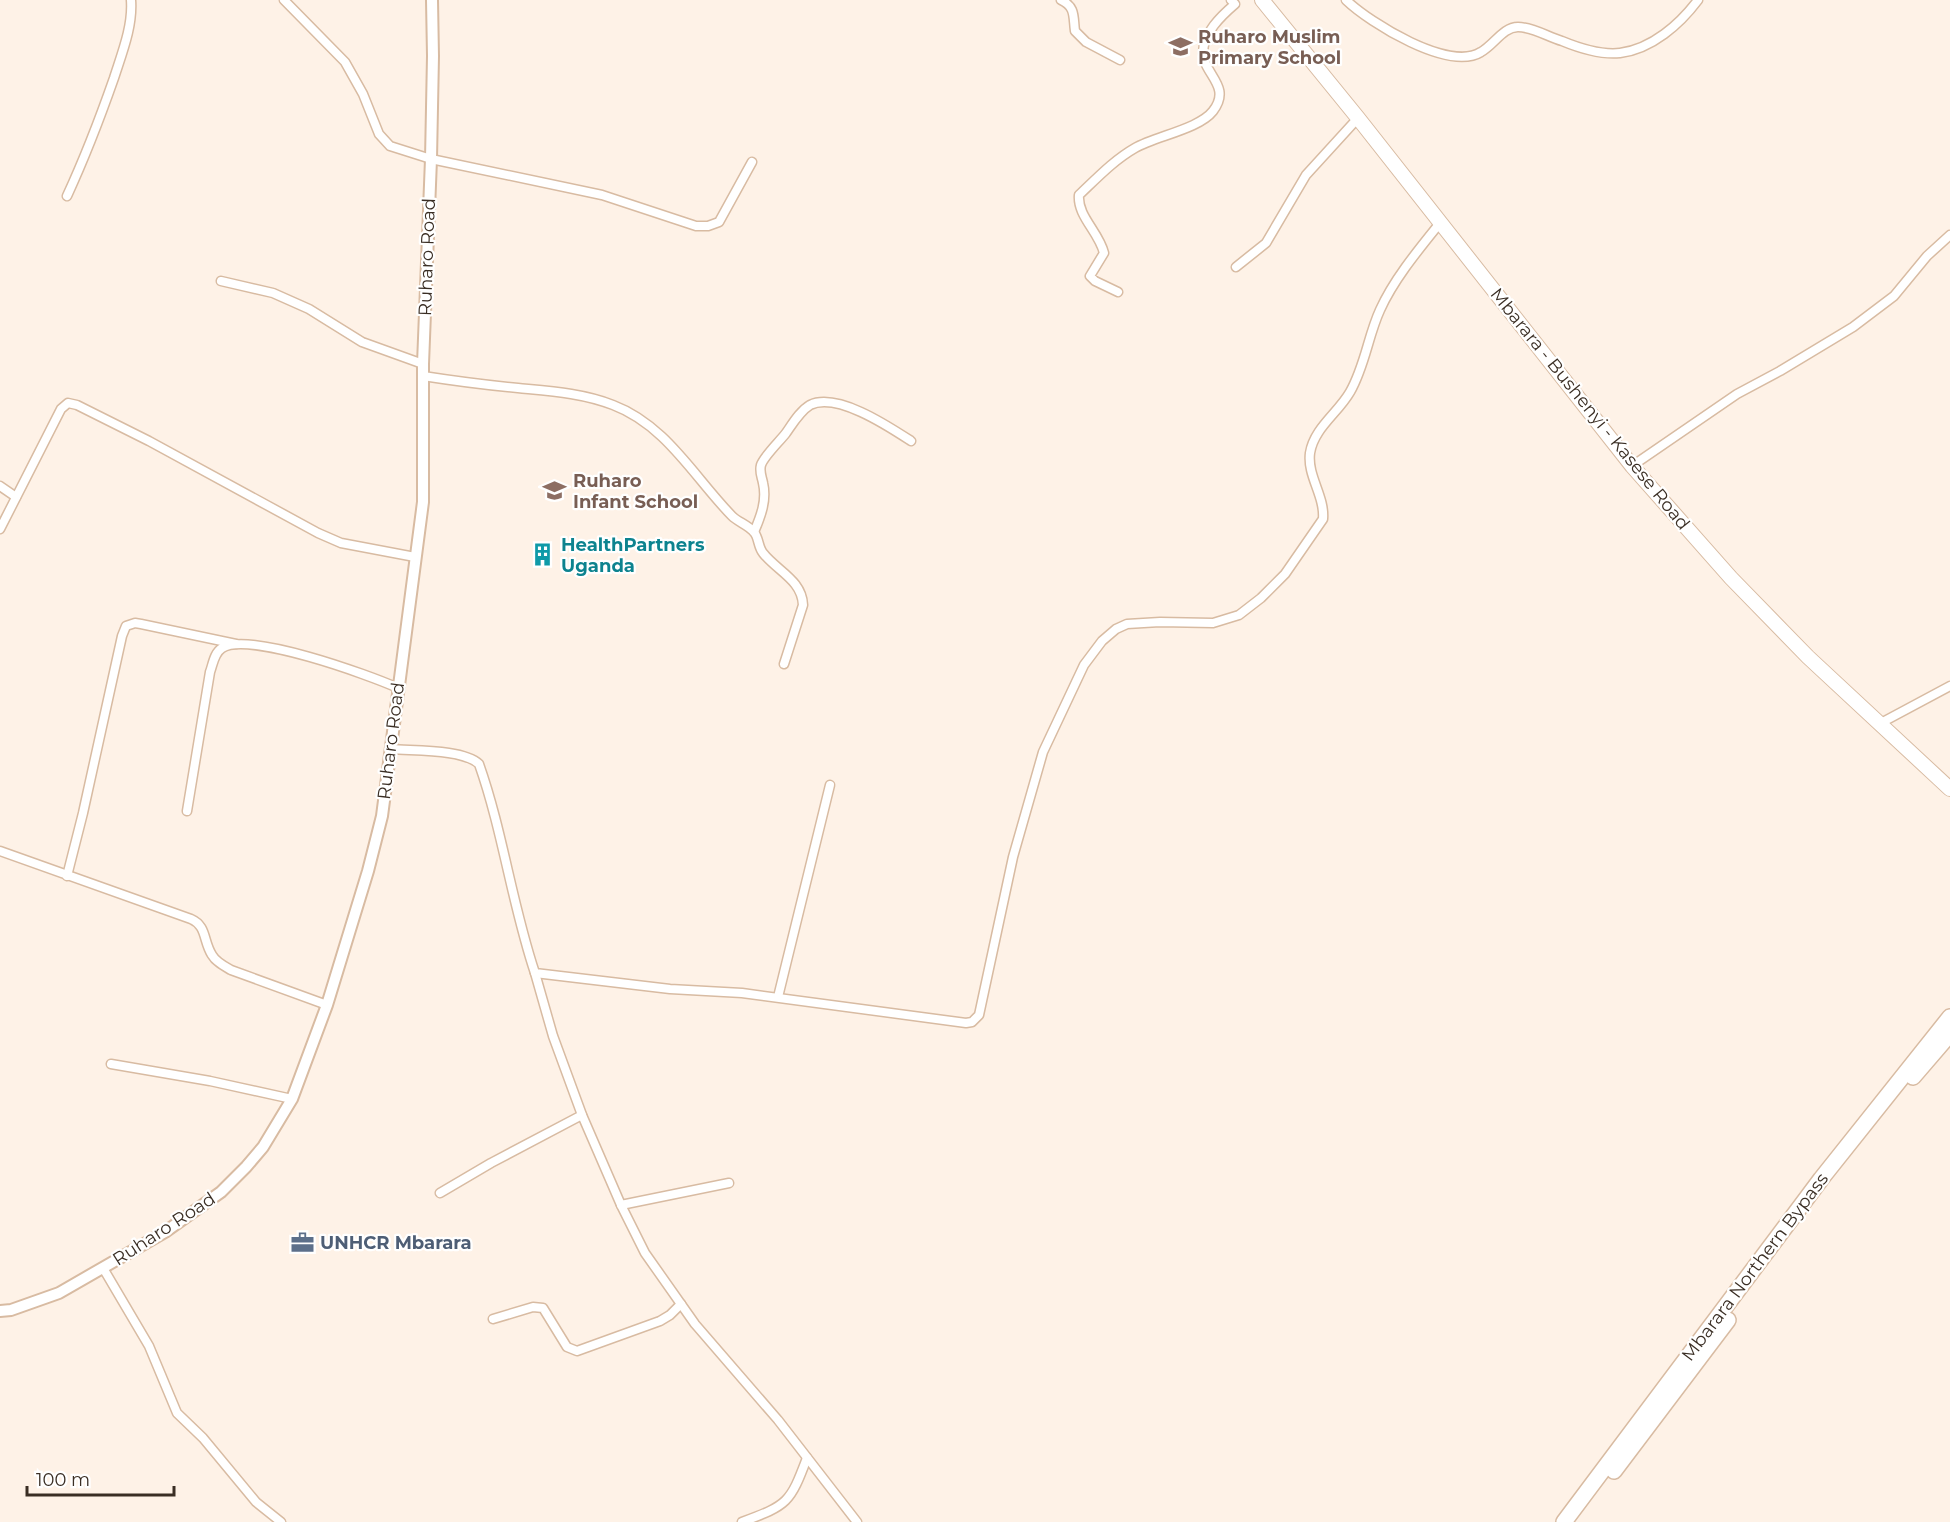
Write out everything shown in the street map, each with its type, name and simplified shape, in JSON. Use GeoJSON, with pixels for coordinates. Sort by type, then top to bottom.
{"type":"FeatureCollection","features":[{"type":"Feature","properties":{"kind":"highway","name":"Mbarara Northern Bypass"},"geometry":{"type":"LineString","coordinates":[[1564,1522],[1876,1107],[1950,1017]]}},
{"type":"Feature","properties":{"kind":"highway"},"geometry":{"type":"LineString","coordinates":[[1574,1522],[1682,1382],[1824,1190],[1904,1087],[1950,1034]]}},
{"type":"Feature","properties":{"kind":"main road","name":"Mbarara - Bushenyi - Kasese Road"},"geometry":{"type":"LineString","coordinates":[[1262,0],[1358,118],[1632,466],[1731,578],[1808,657],[1950,789]]}},
{"type":"Feature","properties":{"kind":"street"},"geometry":{"type":"LineString","coordinates":[[67,196],[87,150],[124,46],[131,0]]}},
{"type":"Feature","properties":{"kind":"street"},"geometry":{"type":"LineString","coordinates":[[284,0],[345,62],[363,94],[374,124],[383,140],[400,150],[431,159],[602,195],[681,222],[708,226],[719,222],[752,162]]}},
{"type":"Feature","properties":{"kind":"street","name":"Ruharo Road"},"geometry":{"type":"LineString","coordinates":[[0,1311],[36,1302],[103,1268],[184,1219],[221,1192],[263,1147],[292,1100],[327,1005],[368,871],[382,816],[423,501],[423,364],[431,159],[432,0]]}},
{"type":"Feature","properties":{"kind":"street"},"geometry":{"type":"LineString","coordinates":[[1061,0],[1074,10],[1075,32],[1086,42],[1120,60]]}},
{"type":"Feature","properties":{"kind":"street"},"geometry":{"type":"LineString","coordinates":[[1118,292],[1095,281],[1090,276],[1104,253],[1101,243],[1080,208],[1079,195],[1111,165],[1136,147],[1200,122],[1212,113],[1220,94],[1203,54],[1204,42],[1224,13],[1235,4],[1231,0]]}},
{"type":"Feature","properties":{"kind":"street"},"geometry":{"type":"LineString","coordinates":[[1346,0],[1361,14],[1395,34],[1444,56],[1462,58],[1480,53],[1508,29],[1516,27],[1526,28],[1565,43],[1604,53],[1633,50],[1661,36],[1686,17],[1698,0]]}},
{"type":"Feature","properties":{"kind":"street"},"geometry":{"type":"LineString","coordinates":[[1236,267],[1266,243],[1306,175],[1358,118]]}},
{"type":"Feature","properties":{"kind":"street"},"geometry":{"type":"LineString","coordinates":[[535,973],[670,989],[777,997],[966,1023],[977,1018],[1013,857],[1043,752],[1084,665],[1102,641],[1116,629],[1127,624],[1213,623],[1239,615],[1262,598],[1285,574],[1323,519],[1320,495],[1309,465],[1314,439],[1350,392],[1380,310],[1414,256],[1440,223]]}},
{"type":"Feature","properties":{"kind":"street"},"geometry":{"type":"LineString","coordinates":[[1632,466],[1737,394],[1780,372],[1853,327],[1894,296],[1927,256],[1950,235]]}},
{"type":"Feature","properties":{"kind":"street"},"geometry":{"type":"LineString","coordinates":[[220,281],[273,293],[309,309],[362,342],[423,364]]}},
{"type":"Feature","properties":{"kind":"street"},"geometry":{"type":"LineString","coordinates":[[423,376],[557,392],[612,404],[633,414],[654,429],[687,463],[732,516],[754,532],[763,553],[799,587],[803,595],[803,605],[784,663]]}},
{"type":"Feature","properties":{"kind":"street"},"geometry":{"type":"LineString","coordinates":[[754,532],[764,505],[764,484],[760,473],[762,462],[808,406],[822,401],[850,408],[882,423],[911,441]]}},
{"type":"Feature","properties":{"kind":"street"},"geometry":{"type":"LineString","coordinates":[[0,529],[61,409],[64,405],[73,404],[149,441],[333,539],[369,549],[415,557]]}},
{"type":"Feature","properties":{"kind":"street"},"geometry":{"type":"LineString","coordinates":[[0,486],[16,497]]}},
{"type":"Feature","properties":{"kind":"street"},"geometry":{"type":"LineString","coordinates":[[67,876],[126,626],[135,623],[236,644],[249,644],[288,652],[361,672],[398,688]]}},
{"type":"Feature","properties":{"kind":"street"},"geometry":{"type":"LineString","coordinates":[[187,811],[210,672],[216,653],[236,644]]}},
{"type":"Feature","properties":{"kind":"street"},"geometry":{"type":"LineString","coordinates":[[1879,724],[1950,686]]}},
{"type":"Feature","properties":{"kind":"street"},"geometry":{"type":"LineString","coordinates":[[392,748],[470,758],[479,764],[498,831],[514,902],[553,1036],[582,1115],[621,1205],[645,1253],[695,1324],[778,1420],[857,1522]]}},
{"type":"Feature","properties":{"kind":"street"},"geometry":{"type":"LineString","coordinates":[[777,997],[830,785]]}},
{"type":"Feature","properties":{"kind":"street"},"geometry":{"type":"LineString","coordinates":[[0,852],[198,922],[212,955],[221,964],[231,970],[327,1005]]}},
{"type":"Feature","properties":{"kind":"street"},"geometry":{"type":"LineString","coordinates":[[111,1064],[210,1081],[292,1100]]}},
{"type":"Feature","properties":{"kind":"street"},"geometry":{"type":"LineString","coordinates":[[440,1193],[582,1115]]}},
{"type":"Feature","properties":{"kind":"street"},"geometry":{"type":"LineString","coordinates":[[621,1205],[729,1183]]}},
{"type":"Feature","properties":{"kind":"street"},"geometry":{"type":"LineString","coordinates":[[103,1268],[149,1346],[177,1413],[203,1438],[256,1502],[281,1522]]}},
{"type":"Feature","properties":{"kind":"street"},"geometry":{"type":"LineString","coordinates":[[493,1319],[533,1307],[543,1308],[567,1347],[577,1351],[660,1321],[681,1304]]}},
{"type":"Feature","properties":{"kind":"street"},"geometry":{"type":"LineString","coordinates":[[742,1522],[766,1513],[788,1499],[795,1490],[807,1458]]}},
{"type":"Feature","properties":{"kind":"place","name":"Ruharo Muslim Primary School"},"geometry":{"type":"Point","coordinates":[1180,47]}},
{"type":"Feature","properties":{"kind":"place","name":"Ruharo Infant School"},"geometry":{"type":"Point","coordinates":[555,491]}},
{"type":"Feature","properties":{"kind":"place","name":"HealthPartners Uganda"},"geometry":{"type":"Point","coordinates":[543,555]}},
{"type":"Feature","properties":{"kind":"place","name":"UNHCR Mbarara"},"geometry":{"type":"Point","coordinates":[302,1243]}}]}
